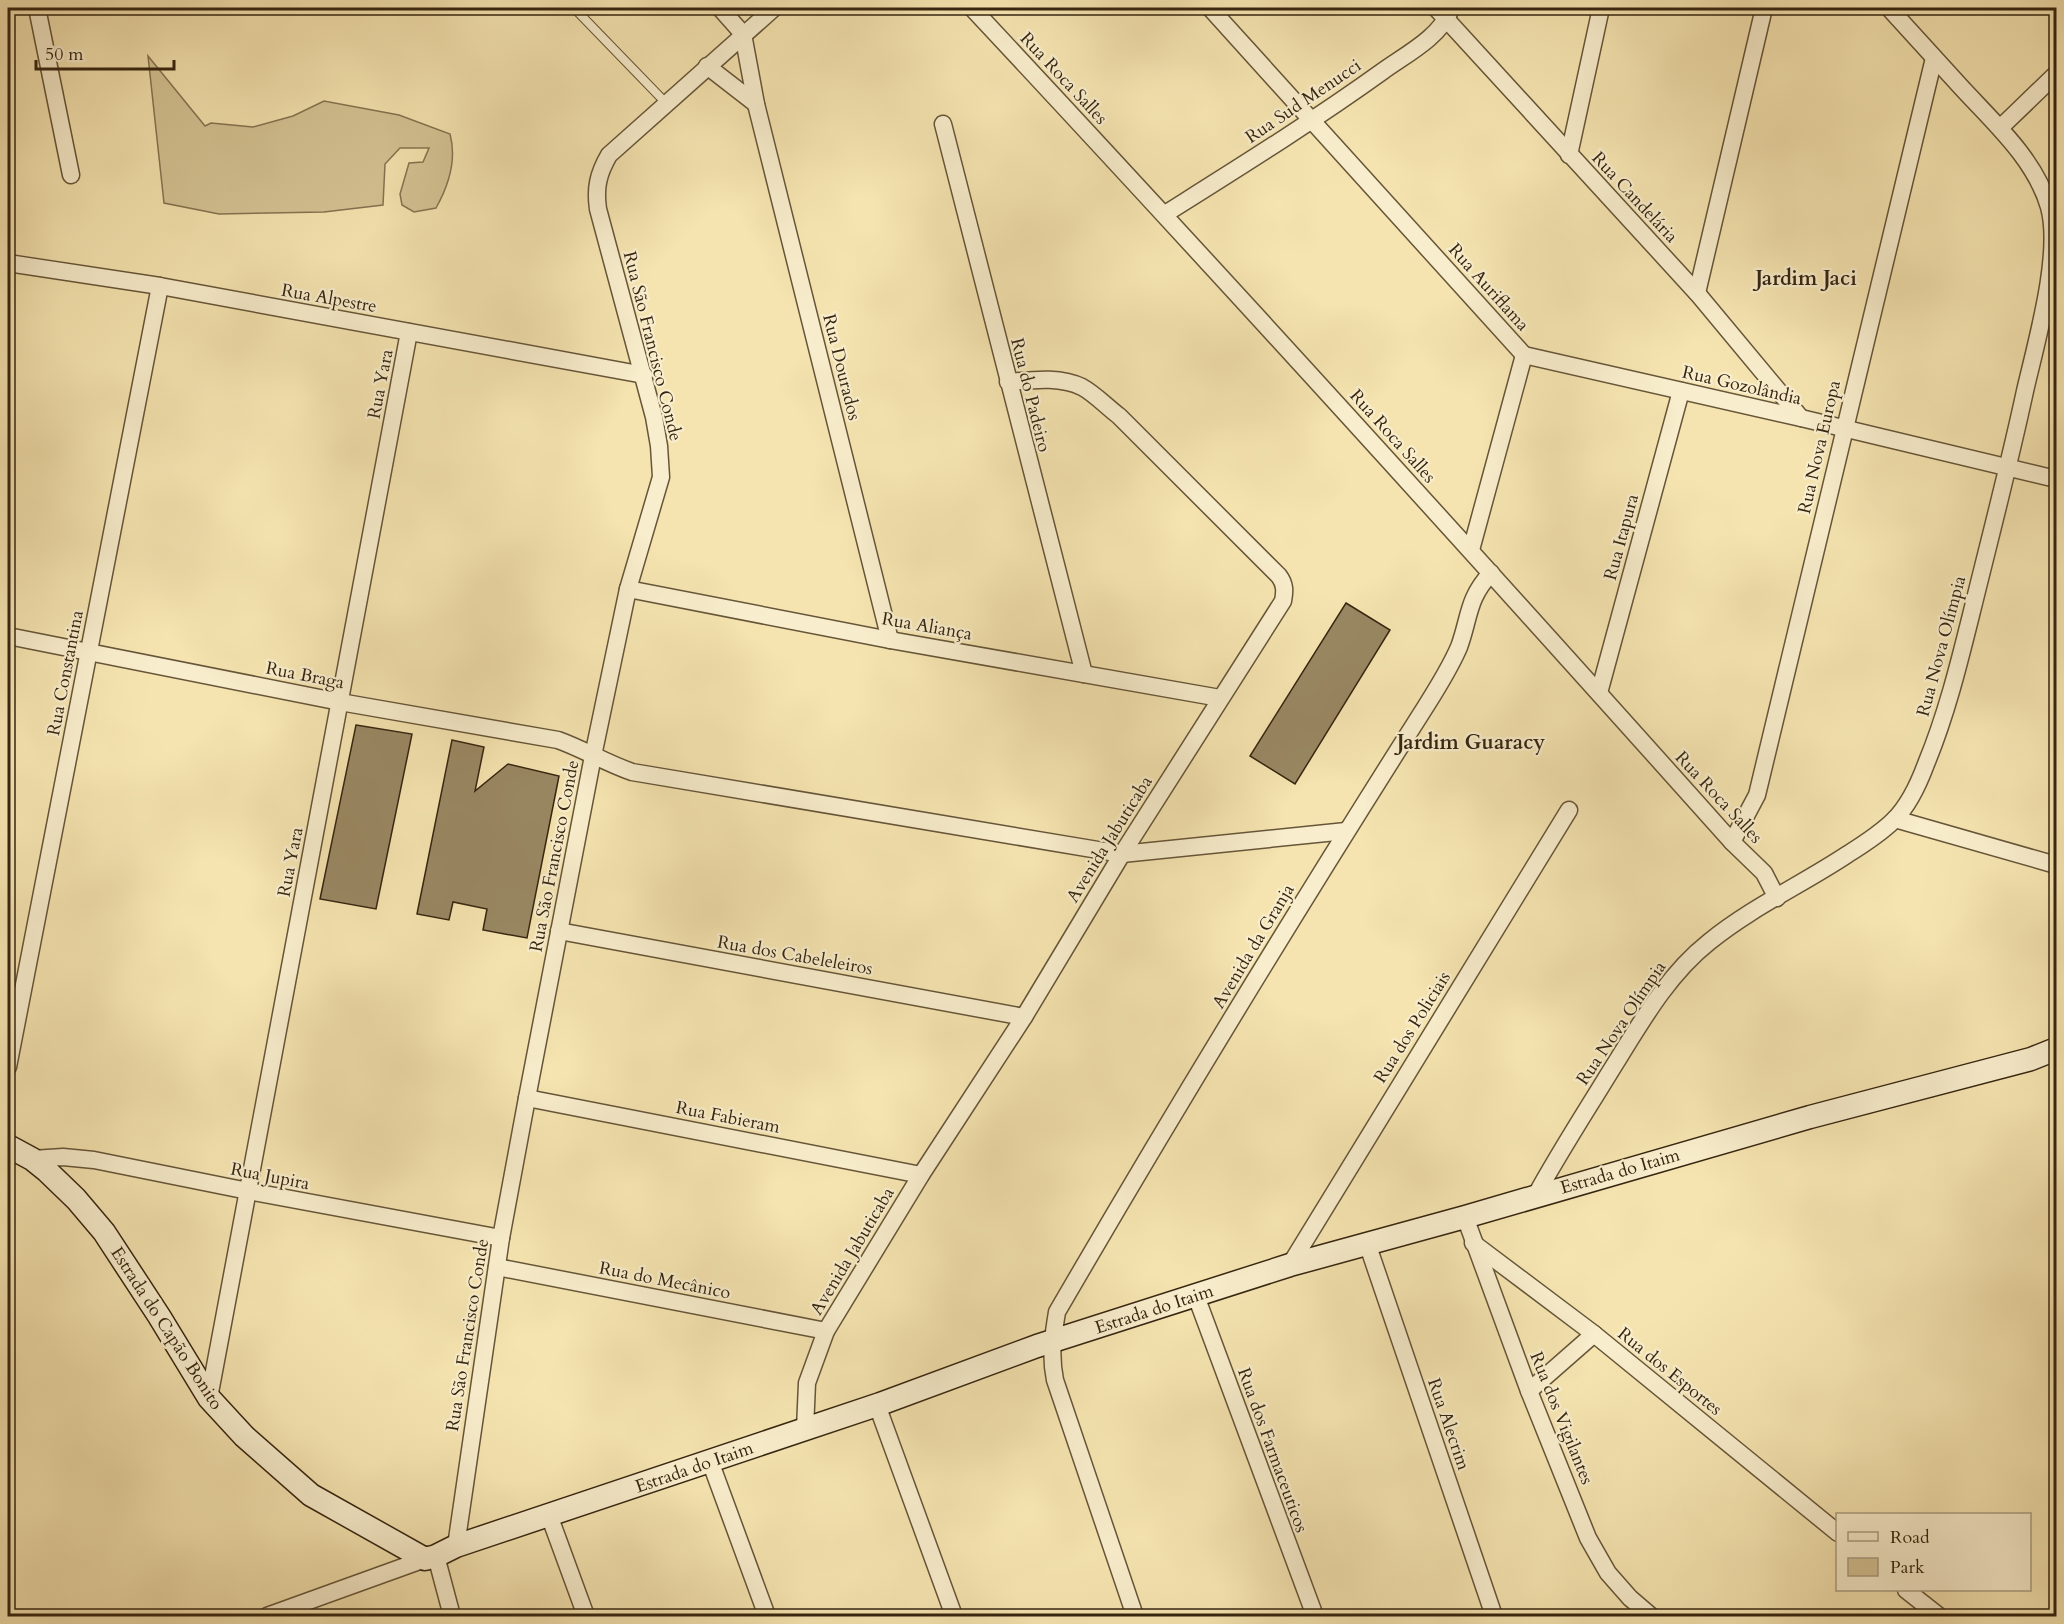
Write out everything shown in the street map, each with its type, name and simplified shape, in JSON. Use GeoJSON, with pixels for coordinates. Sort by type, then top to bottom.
{"type":"FeatureCollection","features":[{"type":"Feature","properties":{"kind":"street"},"geometry":{"type":"LineString","coordinates":[[37,8],[71,175]]}},
{"type":"Feature","properties":{"kind":"street"},"geometry":{"type":"LineString","coordinates":[[720,8],[743,34]]}},
{"type":"Feature","properties":{"kind":"street"},"geometry":{"type":"LineString","coordinates":[[666,103],[774,8]]}},
{"type":"Feature","properties":{"kind":"street","name":"Rua Roca Salles"},"geometry":{"type":"LineString","coordinates":[[972,8],[1165,214],[1472,550],[1732,842],[1764,873],[1777,898]]}},
{"type":"Feature","properties":{"kind":"street","name":"Rua Auriflama"},"geometry":{"type":"LineString","coordinates":[[1210,8],[1314,120],[1524,356],[1472,550]]}},
{"type":"Feature","properties":{"kind":"street"},"geometry":{"type":"LineString","coordinates":[[1569,155],[1601,8]]}},
{"type":"Feature","properties":{"kind":"street"},"geometry":{"type":"LineString","coordinates":[[1697,293],[1764,8]]}},
{"type":"Feature","properties":{"kind":"street","name":"Rua Nova Olímpia"},"geometry":{"type":"LineString","coordinates":[[1536,1195],[1556,1158],[1632,1037],[1657,998],[1679,970],[1737,921],[1825,870],[1864,844],[1895,819],[1911,797],[1926,765],[1950,695],[2052,287],[2053,232],[2049,208],[2039,183],[2019,151],[1889,8]]}},
{"type":"Feature","properties":{"kind":"street","name":"Rua Sud Menucci"},"geometry":{"type":"LineString","coordinates":[[1165,214],[1314,120],[1430,37],[1444,12]]}},
{"type":"Feature","properties":{"kind":"street","name":"Rua Candelária"},"geometry":{"type":"LineString","coordinates":[[1444,12],[1569,155],[1697,293],[1801,418]]}},
{"type":"Feature","properties":{"kind":"street","name":"Rua Dourados"},"geometry":{"type":"LineString","coordinates":[[743,34],[756,104],[890,640]]}},
{"type":"Feature","properties":{"kind":"street","name":"Rua Nova Europa"},"geometry":{"type":"LineString","coordinates":[[1732,842],[1757,795],[1934,58]]}},
{"type":"Feature","properties":{"kind":"street"},"geometry":{"type":"LineString","coordinates":[[707,66],[756,104]]}},
{"type":"Feature","properties":{"kind":"street"},"geometry":{"type":"LineString","coordinates":[[2000,128],[2056,74]]}},
{"type":"Feature","properties":{"kind":"street","name":"Rua São Francisco Conde"},"geometry":{"type":"LineString","coordinates":[[439,1554],[497,1267],[593,756],[628,589],[661,477],[660,446],[644,375],[597,209],[597,181],[600,170],[609,155],[666,103]]}},
{"type":"Feature","properties":{"kind":"street","name":"Rua do Padeiro"},"geometry":{"type":"LineString","coordinates":[[943,124],[1084,674]]}},
{"type":"Feature","properties":{"kind":"street","name":"Rua Alpestre"},"geometry":{"type":"LineString","coordinates":[[8,263],[160,286],[644,375]]}},
{"type":"Feature","properties":{"kind":"street","name":"Rua Constantina"},"geometry":{"type":"LineString","coordinates":[[8,1067],[160,286]]}},
{"type":"Feature","properties":{"kind":"street","name":"Rua Yara"},"geometry":{"type":"LineString","coordinates":[[209,1398],[409,332]]}},
{"type":"Feature","properties":{"kind":"street","name":"Rua Gozolândia"},"geometry":{"type":"LineString","coordinates":[[1524,356],[1844,428],[2056,480]]}},
{"type":"Feature","properties":{"kind":"street","name":"Avenida Jabuticaba"},"geometry":{"type":"LineString","coordinates":[[805,1429],[807,1383],[826,1331],[921,1175],[1024,1017],[1122,854],[1283,601],[1283,581],[1119,417],[1082,387],[1063,381],[1008,382]]}},
{"type":"Feature","properties":{"kind":"street","name":"Rua Itapura"},"geometry":{"type":"LineString","coordinates":[[1599,693],[1681,391]]}},
{"type":"Feature","properties":{"kind":"street","name":"Avenida da Granja"},"geometry":{"type":"LineString","coordinates":[[1135,1617],[1055,1380],[1052,1341],[1057,1312],[1158,1138],[1346,831],[1443,678],[1458,647],[1473,597],[1491,573]]}},
{"type":"Feature","properties":{"kind":"street","name":"Rua Aliança"},"geometry":{"type":"LineString","coordinates":[[628,589],[890,640],[1220,698]]}},
{"type":"Feature","properties":{"kind":"street","name":"Rua Braga"},"geometry":{"type":"LineString","coordinates":[[8,636],[340,702],[558,741],[577,747],[593,756]]}},
{"type":"Feature","properties":{"kind":"street"},"geometry":{"type":"LineString","coordinates":[[593,756],[610,765],[632,772],[1122,854],[1346,831]]}},
{"type":"Feature","properties":{"kind":"street","name":"Rua dos Policiais"},"geometry":{"type":"LineString","coordinates":[[1290,1264],[1569,810]]}},
{"type":"Feature","properties":{"kind":"street"},"geometry":{"type":"LineString","coordinates":[[1895,819],[2056,865]]}},
{"type":"Feature","properties":{"kind":"street","name":"Rua dos Cabeleleiros"},"geometry":{"type":"LineString","coordinates":[[559,931],[1024,1017]]}},
{"type":"Feature","properties":{"kind":"street","name":"Estrada do Itaim"},"geometry":{"type":"LineString","coordinates":[[267,1617],[549,1515],[877,1405],[1052,1341],[1290,1264],[1465,1217],[1810,1117],[2031,1059],[2056,1049]]}},
{"type":"Feature","properties":{"kind":"street","name":"Rua Fabieram"},"geometry":{"type":"LineString","coordinates":[[527,1098],[921,1175]]}},
{"type":"Feature","properties":{"kind":"street","name":"Estrada do Capão Bonito"},"geometry":{"type":"LineString","coordinates":[[8,1146],[32,1159],[76,1198],[104,1232],[209,1398],[244,1436],[311,1495],[439,1554]]}},
{"type":"Feature","properties":{"kind":"street","name":"Rua Jupira"},"geometry":{"type":"LineString","coordinates":[[32,1159],[63,1156],[94,1161],[501,1238]]}},
{"type":"Feature","properties":{"kind":"street","name":"Rua dos Vigilantes"},"geometry":{"type":"LineString","coordinates":[[1465,1217],[1529,1391],[1588,1538],[1608,1573],[1651,1617]]}},
{"type":"Feature","properties":{"kind":"street","name":"Rua Alecrim"},"geometry":{"type":"LineString","coordinates":[[1367,1243],[1494,1617]]}},
{"type":"Feature","properties":{"kind":"street","name":"Rua dos Esportes"},"geometry":{"type":"LineString","coordinates":[[1473,1243],[1594,1334],[1836,1531]]}},
{"type":"Feature","properties":{"kind":"street","name":"Rua do Mecânico"},"geometry":{"type":"LineString","coordinates":[[497,1267],[826,1331]]}},
{"type":"Feature","properties":{"kind":"street","name":"Rua dos Farmaceuticos"},"geometry":{"type":"LineString","coordinates":[[1196,1296],[1315,1617]]}},
{"type":"Feature","properties":{"kind":"street"},"geometry":{"type":"LineString","coordinates":[[1529,1391],[1594,1334]]}},
{"type":"Feature","properties":{"kind":"street"},"geometry":{"type":"LineString","coordinates":[[877,1405],[954,1617]]}},
{"type":"Feature","properties":{"kind":"street"},"geometry":{"type":"LineString","coordinates":[[710,1461],[767,1617]]}},
{"type":"Feature","properties":{"kind":"street"},"geometry":{"type":"LineString","coordinates":[[549,1515],[586,1617]]}},
{"type":"Feature","properties":{"kind":"street"},"geometry":{"type":"LineString","coordinates":[[439,1554],[452,1617]]}},
{"type":"Feature","properties":{"kind":"street"},"geometry":{"type":"LineString","coordinates":[[1907,1591],[1940,1617]]}},
{"type":"Feature","properties":{"kind":"lane"},"geometry":{"type":"LineString","coordinates":[[574,8],[666,103]]}},
{"type":"Feature","properties":{"kind":"green space"},"geometry":{"type":"Polygon","coordinates":[[[148,56],[205,126],[211,123],[253,127],[293,116],[324,101],[399,115],[450,134],[452,163],[441,199],[436,208],[414,212],[402,205],[400,194],[409,163],[423,162],[429,148],[400,148],[385,164],[383,205],[324,212],[219,214],[164,203],[148,56]]]}},
{"type":"Feature","properties":{"kind":"building"},"geometry":{"type":"Polygon","coordinates":[[[1346,603],[1390,630],[1295,784],[1250,756],[1346,603]]]}},
{"type":"Feature","properties":{"kind":"building"},"geometry":{"type":"Polygon","coordinates":[[[356,725],[412,734],[376,909],[320,899],[356,725]]]}},
{"type":"Feature","properties":{"kind":"building"},"geometry":{"type":"Polygon","coordinates":[[[452,740],[484,747],[475,791],[508,764],[559,776],[527,938],[483,930],[487,909],[453,902],[449,920],[417,914],[452,740]]]}},
{"type":"Feature","properties":{"kind":"district","name":"Jardim Jaci"},"geometry":{"type":"Point","coordinates":[1806,278]}},
{"type":"Feature","properties":{"kind":"district","name":"Jardim Guaracy"},"geometry":{"type":"Point","coordinates":[1471,742]}}]}
